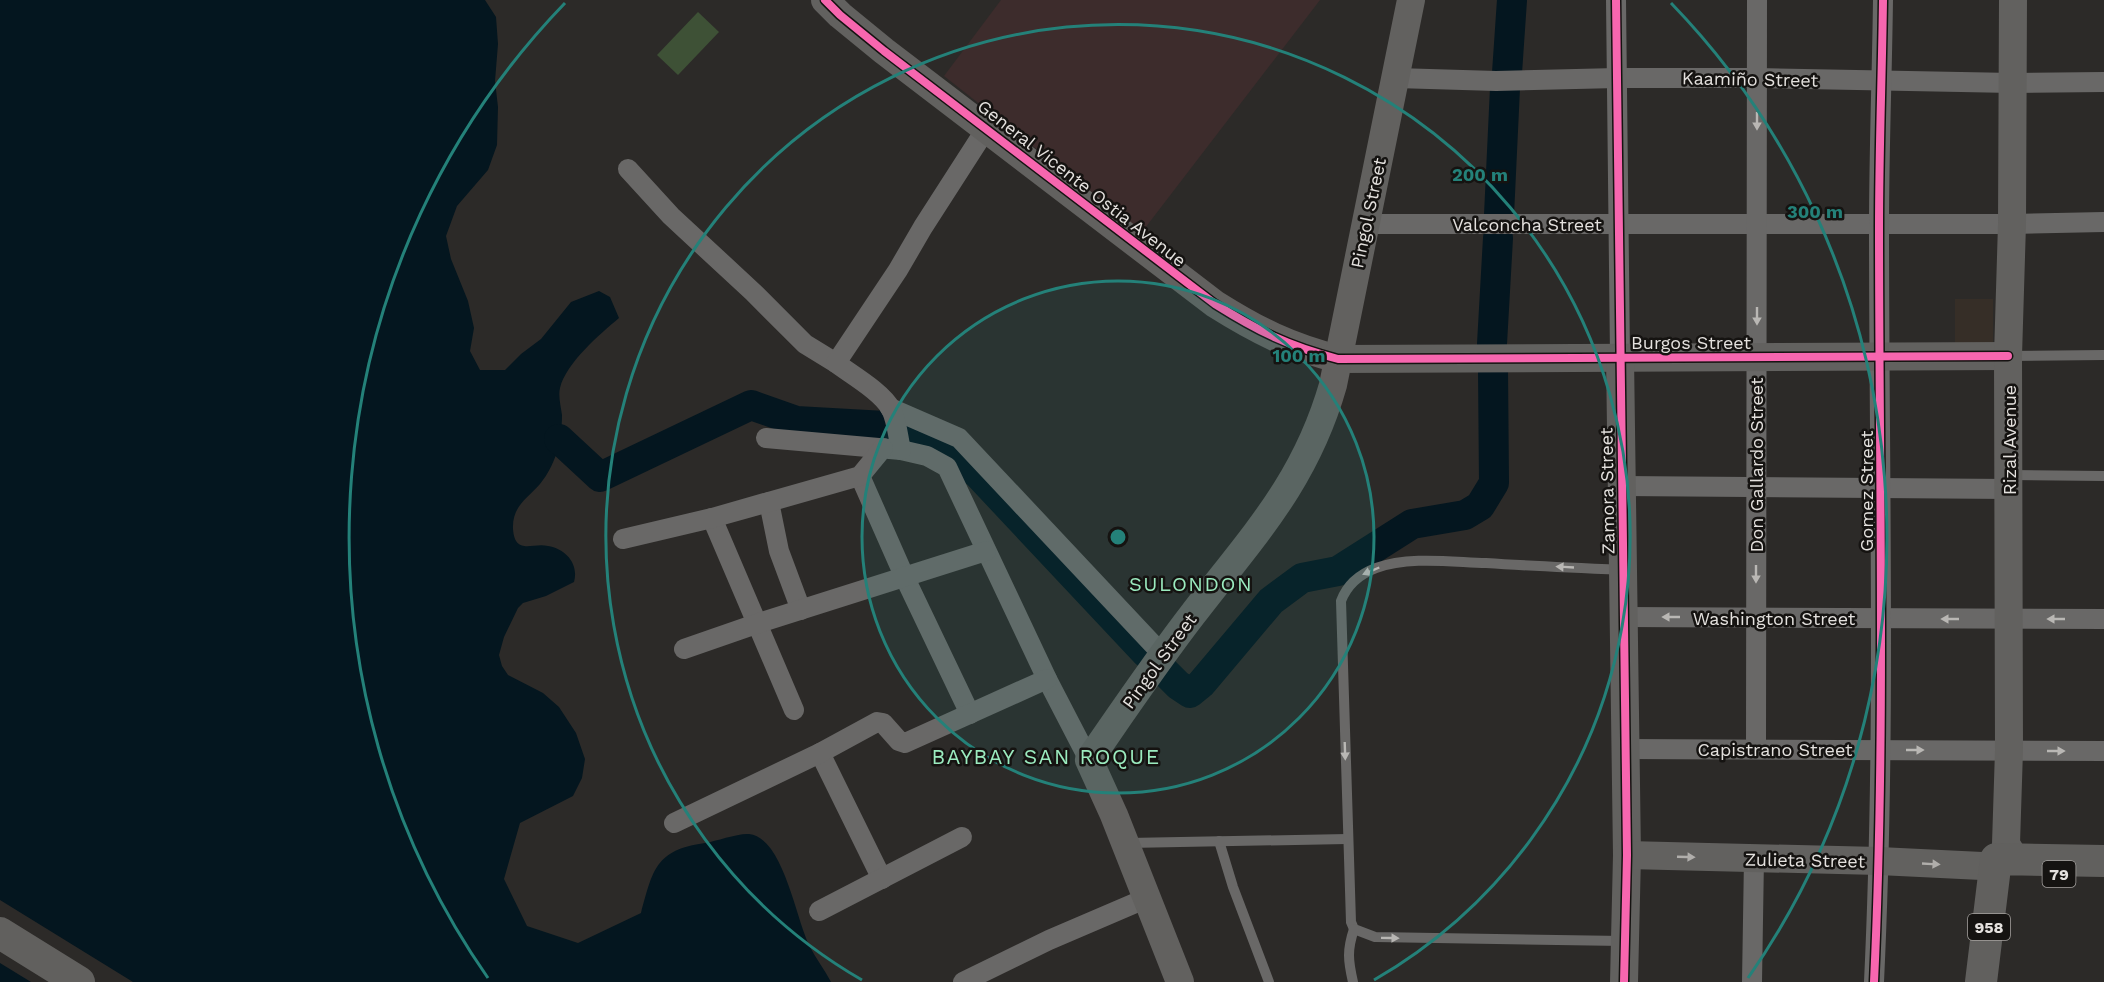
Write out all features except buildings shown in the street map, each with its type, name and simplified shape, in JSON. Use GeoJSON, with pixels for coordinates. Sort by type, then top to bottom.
{"type":"FeatureCollection","features":[{"type":"Feature","properties":{"kind":"main road","name":"79"},"geometry":{"type":"LineString","coordinates":[[2001,862],[2104,861]]}},
{"type":"Feature","properties":{"kind":"main road","name":"79"},"geometry":{"type":"LineString","coordinates":[[2001,862],[2104,876]]}},
{"type":"Feature","properties":{"kind":"main road","name":"958"},"geometry":{"type":"LineString","coordinates":[[1981,982],[2001,862]]}},
{"type":"Feature","properties":{"kind":"main road","name":"958"},"geometry":{"type":"LineString","coordinates":[[2001,862],[2009,936],[2003,982]]}},
{"type":"Feature","properties":{"kind":"main road"},"geometry":{"type":"LineString","coordinates":[[0,933],[79,982]]}},
{"type":"Feature","properties":{"kind":"street","name":"General Vicente Ostia Avenue"},"geometry":{"type":"LineString","coordinates":[[825,0],[875,44],[1215,304],[1253,328],[1284,343],[1338,358]]}},
{"type":"Feature","properties":{"kind":"street","name":"Pingol Street"},"geometry":{"type":"LineString","coordinates":[[1089,760],[1162,654],[1260,530],[1302,465],[1325,411],[1338,358],[1411,0]]}},
{"type":"Feature","properties":{"kind":"street","name":"Zamora Street"},"geometry":{"type":"LineString","coordinates":[[1616,0],[1627,855],[1624,982]]}},
{"type":"Feature","properties":{"kind":"street","name":"Don Gallardo Street"},"geometry":{"type":"LineString","coordinates":[[1756,749],[1757,0]]}},
{"type":"Feature","properties":{"kind":"street","name":"Gomez Street"},"geometry":{"type":"LineString","coordinates":[[1874,982],[1880,861],[1879,224],[1882,0]]}},
{"type":"Feature","properties":{"kind":"street","name":"Rizal Avenue"},"geometry":{"type":"LineString","coordinates":[[2001,862],[2009,750],[2008,356],[2012,224],[2013,0]]}},
{"type":"Feature","properties":{"kind":"street","name":"Kaamiño Street"},"geometry":{"type":"LineString","coordinates":[[1396,78],[1496,81],[1757,78],[2013,83],[2104,82]]}},
{"type":"Feature","properties":{"kind":"street"},"geometry":{"type":"LineString","coordinates":[[836,363],[898,270],[986,129]]}},
{"type":"Feature","properties":{"kind":"street"},"geometry":{"type":"LineString","coordinates":[[628,169],[670,216],[753,292],[805,345],[836,363],[883,398],[890,408],[959,438],[1162,654]]}},
{"type":"Feature","properties":{"kind":"street","name":"Valconcha Street"},"geometry":{"type":"LineString","coordinates":[[1366,224],[2104,222]]}},
{"type":"Feature","properties":{"kind":"street","name":"Burgos Street"},"geometry":{"type":"LineString","coordinates":[[1338,358],[2008,356]]}},
{"type":"Feature","properties":{"kind":"street"},"geometry":{"type":"LineString","coordinates":[[890,408],[892,449]]}},
{"type":"Feature","properties":{"kind":"street"},"geometry":{"type":"LineString","coordinates":[[766,438],[892,449],[927,456],[947,467],[1047,679],[1089,760],[1125,843],[1180,982]]}},
{"type":"Feature","properties":{"kind":"street"},"geometry":{"type":"LineString","coordinates":[[623,539],[712,518],[860,476],[892,449]]}},
{"type":"Feature","properties":{"kind":"street"},"geometry":{"type":"LineString","coordinates":[[860,476],[905,578],[970,714]]}},
{"type":"Feature","properties":{"kind":"street"},"geometry":{"type":"LineString","coordinates":[[1622,486],[1881,488],[2009,482]]}},
{"type":"Feature","properties":{"kind":"street"},"geometry":{"type":"LineString","coordinates":[[769,502],[779,551],[801,610]]}},
{"type":"Feature","properties":{"kind":"street"},"geometry":{"type":"LineString","coordinates":[[712,518],[794,710]]}},
{"type":"Feature","properties":{"kind":"street"},"geometry":{"type":"LineString","coordinates":[[684,649],[986,551]]}},
{"type":"Feature","properties":{"kind":"street","name":"Washington Street"},"geometry":{"type":"LineString","coordinates":[[1624,617],[2104,619]]}},
{"type":"Feature","properties":{"kind":"street"},"geometry":{"type":"LineString","coordinates":[[674,823],[820,753],[877,722],[883,723],[899,741],[905,743],[1047,679]]}},
{"type":"Feature","properties":{"kind":"street","name":"Capistrano Street"},"geometry":{"type":"LineString","coordinates":[[1626,749],[2104,751]]}},
{"type":"Feature","properties":{"kind":"street"},"geometry":{"type":"LineString","coordinates":[[820,753],[882,879]]}},
{"type":"Feature","properties":{"kind":"street"},"geometry":{"type":"LineString","coordinates":[[819,911],[962,837]]}},
{"type":"Feature","properties":{"kind":"street","name":"Zulieta Street"},"geometry":{"type":"LineString","coordinates":[[1627,855],[2001,862]]}},
{"type":"Feature","properties":{"kind":"street"},"geometry":{"type":"LineString","coordinates":[[1752,982],[1754,858]]}},
{"type":"Feature","properties":{"kind":"street"},"geometry":{"type":"LineString","coordinates":[[963,982],[1049,940],[1147,898]]}},
{"type":"Feature","properties":{"kind":"lane"},"geometry":{"type":"LineString","coordinates":[[2008,356],[2104,355]]}},
{"type":"Feature","properties":{"kind":"lane"},"geometry":{"type":"LineString","coordinates":[[2009,482],[2104,476]]}},
{"type":"Feature","properties":{"kind":"lane"},"geometry":{"type":"LineString","coordinates":[[1623,570],[1407,562],[1377,568],[1352,582],[1344,592],[1341,601],[1347,839],[1351,922],[1354,928],[1375,937],[1625,941]]}},
{"type":"Feature","properties":{"kind":"lane"},"geometry":{"type":"LineString","coordinates":[[1125,843],[1347,839]]}},
{"type":"Feature","properties":{"kind":"lane"},"geometry":{"type":"LineString","coordinates":[[1218,841],[1269,982]]}},
{"type":"Feature","properties":{"kind":"lane"},"geometry":{"type":"LineString","coordinates":[[1353,982],[1348,958],[1354,928]]}},
{"type":"Feature","properties":{"kind":"shaded area"},"geometry":{"type":"Polygon","coordinates":[[[1001,0],[1320,0],[1142,232],[944,76],[1001,0]]]}},
{"type":"Feature","properties":{"kind":"shaded area"},"geometry":{"type":"Polygon","coordinates":[[[1955,299],[1993,299],[1993,347],[1955,346],[1955,299]]]}},
{"type":"Feature","properties":{"kind":"green space"},"geometry":{"type":"Polygon","coordinates":[[[698,12],[719,32],[678,75],[657,55],[698,12]]]}},
{"type":"Feature","properties":{"kind":"water"},"geometry":{"type":"Polygon","coordinates":[[[0,0],[485,0],[496,17],[497,145],[488,170],[457,206],[446,236],[451,259],[468,301],[474,328],[470,351],[480,370],[505,370],[541,339],[571,302],[599,291],[610,297],[619,318],[576,359],[563,378],[559,391],[562,420],[556,455],[544,479],[521,504],[513,521],[514,537],[517,542],[526,546],[542,545],[560,550],[573,563],[575,575],[574,582],[546,596],[523,603],[518,608],[504,637],[499,655],[502,666],[508,675],[543,693],[559,707],[576,733],[585,759],[582,778],[573,796],[520,823],[504,879],[527,926],[578,943],[641,913],[653,874],[666,857],[688,846],[749,834],[761,839],[780,865],[810,947],[831,982],[133,982],[0,900],[0,0]]]}},
{"type":"Feature","properties":{"kind":"water"},"geometry":{"type":"Polygon","coordinates":[[[0,963],[31,982],[0,982],[0,963]]]}},
{"type":"Feature","properties":{"kind":"waterway"},"geometry":{"type":"LineString","coordinates":[[1507,73],[1512,0]]}},
{"type":"Feature","properties":{"kind":"waterway"},"geometry":{"type":"LineString","coordinates":[[1499,215],[1505,88]]}},
{"type":"Feature","properties":{"kind":"waterway"},"geometry":{"type":"LineString","coordinates":[[1492,344],[1498,238]]}},
{"type":"Feature","properties":{"kind":"waterway"},"geometry":{"type":"LineString","coordinates":[[1162,669],[1190,693],[1201,684],[1271,601],[1302,578],[1338,571],[1412,524],[1465,515],[1480,506],[1494,483],[1493,369]]}},
{"type":"Feature","properties":{"kind":"waterway"},"geometry":{"type":"LineString","coordinates":[[559,439],[600,477],[751,405],[796,421],[885,426]]}},
{"type":"Feature","properties":{"kind":"waterway"},"geometry":{"type":"LineString","coordinates":[[909,430],[937,439],[978,474],[1146,653]]}},
{"type":"Feature","properties":{"kind":"cycle path"},"geometry":{"type":"LineString","coordinates":[[825,0],[884,51],[1215,304],[1274,337],[1320,354],[1338,359],[2008,356]]}},
{"type":"Feature","properties":{"kind":"cycle path"},"geometry":{"type":"LineString","coordinates":[[1616,0],[1627,855],[1624,982]]}},
{"type":"Feature","properties":{"kind":"cycle path"},"geometry":{"type":"LineString","coordinates":[[1874,982],[1881,699],[1879,170],[1883,0]]}},
{"type":"Feature","properties":{"kind":"district","name":"SULONDON"},"geometry":{"type":"Point","coordinates":[1191,584]}},
{"type":"Feature","properties":{"kind":"district","name":"BAYBAY SAN ROQUE"},"geometry":{"type":"Point","coordinates":[1046,756]}}]}
